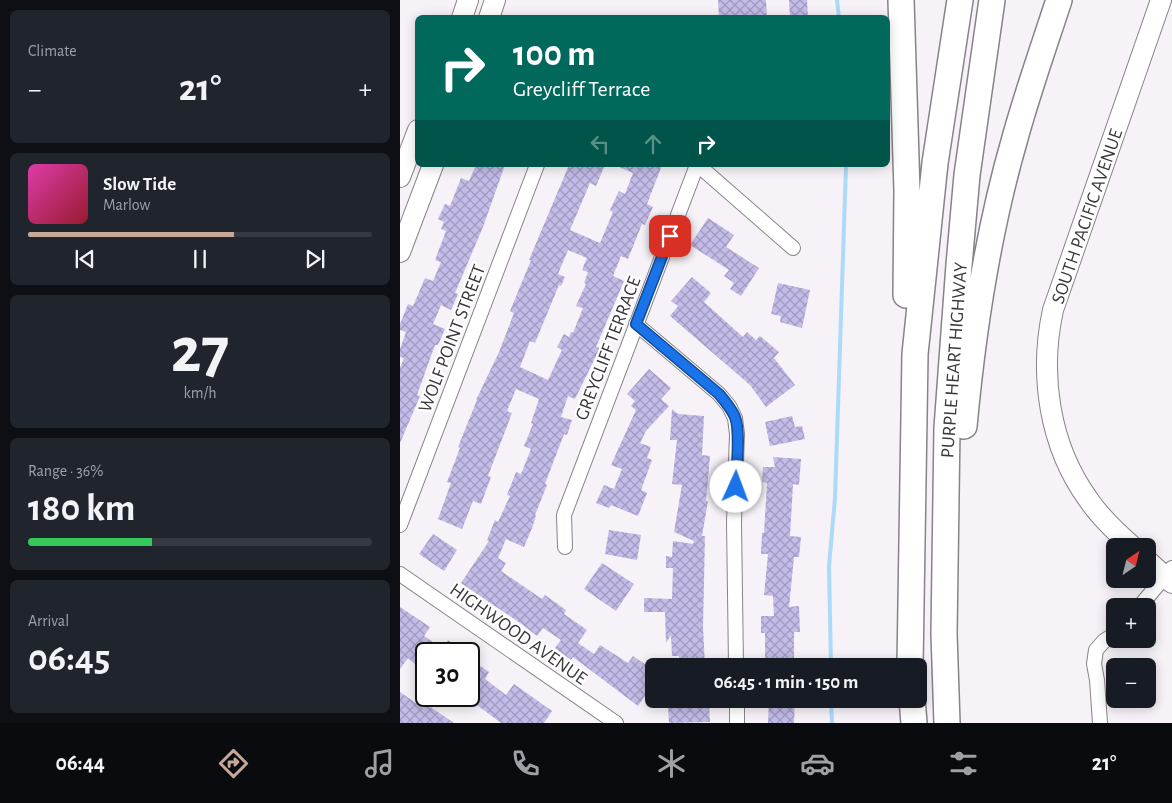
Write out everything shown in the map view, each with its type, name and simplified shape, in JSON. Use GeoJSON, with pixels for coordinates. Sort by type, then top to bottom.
{"type":"FeatureCollection","features":[{"type":"Feature","properties":{"kind":"highway"},"geometry":{"type":"LineString","coordinates":[[901,0],[907,191],[906,308],[915,354]]}},
{"type":"Feature","properties":{"kind":"highway","name":"PURPLE HEART HIGHWAY"},"geometry":{"type":"LineString","coordinates":[[910,658],[915,354],[935,164],[960,0]]}},
{"type":"Feature","properties":{"kind":"highway","name":"PURPLE HEART HIGHWAY"},"geometry":{"type":"LineString","coordinates":[[947,723],[944,634],[947,428],[958,265],[967,176],[992,0]]}},
{"type":"Feature","properties":{"kind":"highway"},"geometry":{"type":"LineString","coordinates":[[944,634],[968,388],[984,271],[1014,139],[1059,0]]}},
{"type":"Feature","properties":{"kind":"highway"},"geometry":{"type":"LineString","coordinates":[[913,708],[914,723]]}},
{"type":"Feature","properties":{"kind":"street"},"geometry":{"type":"LineString","coordinates":[[463,15],[468,0]]}},
{"type":"Feature","properties":{"kind":"street"},"geometry":{"type":"LineString","coordinates":[[490,15],[496,0]]}},
{"type":"Feature","properties":{"kind":"street","name":"SOUTH PACIFIC AVENUE"},"geometry":{"type":"LineString","coordinates":[[1124,538],[1102,517],[1088,499],[1076,479],[1058,438],[1047,384],[1048,345],[1053,310],[1161,0]]}},
{"type":"Feature","properties":{"kind":"street"},"geometry":{"type":"LineString","coordinates":[[400,176],[415,138]]}},
{"type":"Feature","properties":{"kind":"street"},"geometry":{"type":"LineString","coordinates":[[400,252],[432,167]]}},
{"type":"Feature","properties":{"kind":"street","name":"WOLF POINT STREET"},"geometry":{"type":"LineString","coordinates":[[400,524],[536,167]]}},
{"type":"Feature","properties":{"kind":"street","name":"GREYCLIFF TERRACE"},"geometry":{"type":"LineString","coordinates":[[565,547],[564,515],[697,167]]}},
{"type":"Feature","properties":{"kind":"street"},"geometry":{"type":"LineString","coordinates":[[700,167],[793,248]]}},
{"type":"Feature","properties":{"kind":"street"},"geometry":{"type":"LineString","coordinates":[[636,324],[719,394],[729,406],[735,418],[737,434],[734,522],[736,658]]}},
{"type":"Feature","properties":{"kind":"street"},"geometry":{"type":"LineString","coordinates":[[1148,598],[1170,576],[1156,566]]}},
{"type":"Feature","properties":{"kind":"street","name":"HIGHWOOD AVENUE"},"geometry":{"type":"LineString","coordinates":[[400,574],[616,723]]}},
{"type":"Feature","properties":{"kind":"street"},"geometry":{"type":"LineString","coordinates":[[1100,723],[1098,680],[1094,664],[1096,650],[1106,640]]}},
{"type":"Feature","properties":{"kind":"street"},"geometry":{"type":"LineString","coordinates":[[737,708],[737,723]]}},
{"type":"Feature","properties":{"kind":"building"},"geometry":{"type":"Polygon","coordinates":[[[718,0],[766,0],[767,15],[719,15],[718,0]]]}},
{"type":"Feature","properties":{"kind":"building"},"geometry":{"type":"Polygon","coordinates":[[[789,0],[807,0],[808,15],[790,15],[789,0]]]}},
{"type":"Feature","properties":{"kind":"building"},"geometry":{"type":"Polygon","coordinates":[[[475,167],[504,167],[483,227],[455,293],[458,294],[451,310],[441,305],[433,324],[445,329],[438,345],[435,345],[417,395],[420,396],[400,443],[400,368],[404,358],[400,357],[400,349],[406,332],[400,330],[400,324],[408,304],[413,306],[425,278],[433,281],[441,262],[435,260],[446,231],[441,229],[444,222],[438,219],[445,204],[450,206],[461,178],[469,181],[475,167]]]}},
{"type":"Feature","properties":{"kind":"building"},"geometry":{"type":"Polygon","coordinates":[[[568,167],[604,167],[596,186],[590,183],[570,230],[600,243],[613,212],[610,210],[619,191],[625,194],[633,173],[619,167],[661,167],[647,204],[653,207],[645,225],[642,224],[628,259],[621,256],[613,276],[624,281],[596,347],[600,348],[575,399],[568,396],[561,417],[572,420],[567,435],[564,434],[545,484],[547,485],[532,528],[524,547],[506,539],[498,558],[506,563],[501,571],[542,599],[545,595],[566,610],[564,614],[587,630],[578,643],[594,654],[600,645],[628,663],[633,656],[645,664],[645,696],[638,706],[573,657],[571,660],[555,648],[561,640],[543,628],[537,636],[461,583],[489,541],[487,540],[495,520],[498,522],[510,496],[507,495],[516,472],[521,474],[531,449],[524,446],[533,424],[531,423],[539,399],[516,389],[507,411],[512,413],[488,476],[491,477],[481,504],[473,501],[462,529],[438,519],[451,483],[447,482],[460,448],[458,447],[476,400],[499,352],[514,313],[510,311],[568,167]],[[568,250],[558,274],[565,277],[561,286],[559,285],[535,343],[530,341],[520,367],[548,380],[562,350],[557,347],[564,334],[569,337],[571,332],[573,333],[583,308],[576,306],[586,284],[584,283],[588,272],[582,270],[587,258],[568,250]]]}},
{"type":"Feature","properties":{"kind":"building"},"geometry":{"type":"Polygon","coordinates":[[[708,218],[734,235],[726,247],[759,268],[741,296],[730,289],[734,283],[724,276],[729,270],[690,245],[708,218]]]}},
{"type":"Feature","properties":{"kind":"building"},"geometry":{"type":"Polygon","coordinates":[[[692,277],[711,293],[704,302],[743,337],[747,332],[756,340],[760,336],[779,352],[774,358],[795,385],[766,407],[750,385],[670,316],[678,306],[671,301],[692,277]]]}},
{"type":"Feature","properties":{"kind":"building"},"geometry":{"type":"Polygon","coordinates":[[[778,283],[810,290],[802,328],[780,322],[781,316],[771,314],[778,283]]]}},
{"type":"Feature","properties":{"kind":"building"},"geometry":{"type":"Polygon","coordinates":[[[649,369],[671,388],[661,399],[669,406],[646,431],[640,443],[651,447],[647,458],[652,460],[641,490],[647,493],[638,516],[611,505],[609,508],[596,503],[604,485],[614,489],[622,469],[611,465],[636,410],[631,406],[635,401],[627,394],[649,369]]]}},
{"type":"Feature","properties":{"kind":"building"},"geometry":{"type":"Polygon","coordinates":[[[672,409],[678,414],[704,416],[702,455],[710,456],[706,501],[708,501],[702,536],[705,536],[703,627],[705,658],[679,658],[679,656],[672,656],[671,635],[666,643],[665,612],[644,612],[644,598],[672,599],[673,568],[666,568],[666,556],[672,557],[673,541],[693,544],[694,541],[674,532],[682,485],[672,484],[677,440],[670,440],[672,409]]]}},
{"type":"Feature","properties":{"kind":"building"},"geometry":{"type":"Polygon","coordinates":[[[792,416],[795,427],[802,426],[805,439],[770,446],[765,422],[792,416]]]}},
{"type":"Feature","properties":{"kind":"building"},"geometry":{"type":"Polygon","coordinates":[[[773,457],[801,459],[799,485],[793,484],[790,536],[801,537],[799,557],[794,557],[789,607],[799,606],[800,632],[794,632],[794,658],[765,658],[765,633],[761,633],[761,616],[774,616],[773,596],[764,595],[768,554],[761,554],[767,483],[762,482],[763,467],[775,467],[773,457]]]}},
{"type":"Feature","properties":{"kind":"building"},"geometry":{"type":"Polygon","coordinates":[[[609,530],[641,535],[637,560],[605,554],[609,530]]]}},
{"type":"Feature","properties":{"kind":"building"},"geometry":{"type":"Polygon","coordinates":[[[433,534],[457,550],[444,571],[419,554],[433,534]]]}},
{"type":"Feature","properties":{"kind":"building"},"geometry":{"type":"Polygon","coordinates":[[[602,563],[634,584],[616,611],[584,589],[602,563]]]}},
{"type":"Feature","properties":{"kind":"building"},"geometry":{"type":"Polygon","coordinates":[[[400,607],[430,627],[424,636],[433,642],[415,642],[415,664],[408,658],[400,669],[400,607]]]}},
{"type":"Feature","properties":{"kind":"building"},"geometry":{"type":"Polygon","coordinates":[[[480,666],[489,672],[485,679],[506,695],[514,684],[552,711],[544,723],[501,723],[480,707],[480,666]]]}},
{"type":"Feature","properties":{"kind":"building"},"geometry":{"type":"Polygon","coordinates":[[[400,692],[415,702],[415,707],[430,707],[454,723],[400,723],[400,692]]]}},
{"type":"Feature","properties":{"kind":"building"},"geometry":{"type":"Polygon","coordinates":[[[668,708],[709,708],[710,722],[669,723],[668,708]]]}},
{"type":"Feature","properties":{"kind":"building"},"geometry":{"type":"Polygon","coordinates":[[[769,708],[795,708],[794,723],[768,723],[769,708]]]}},
{"type":"Feature","properties":{"kind":"waterway"},"geometry":{"type":"LineString","coordinates":[[837,0],[839,15]]}},
{"type":"Feature","properties":{"kind":"waterway"},"geometry":{"type":"LineString","coordinates":[[831,658],[829,566],[835,498],[846,167]]}},
{"type":"Feature","properties":{"kind":"waterway"},"geometry":{"type":"LineString","coordinates":[[831,708],[832,723]]}},
{"type":"Feature","properties":{"kind":"route"},"geometry":{"type":"LineString","coordinates":[[670,236],[636,324],[719,394],[729,406],[735,418],[737,434],[736,487]]}}]}
